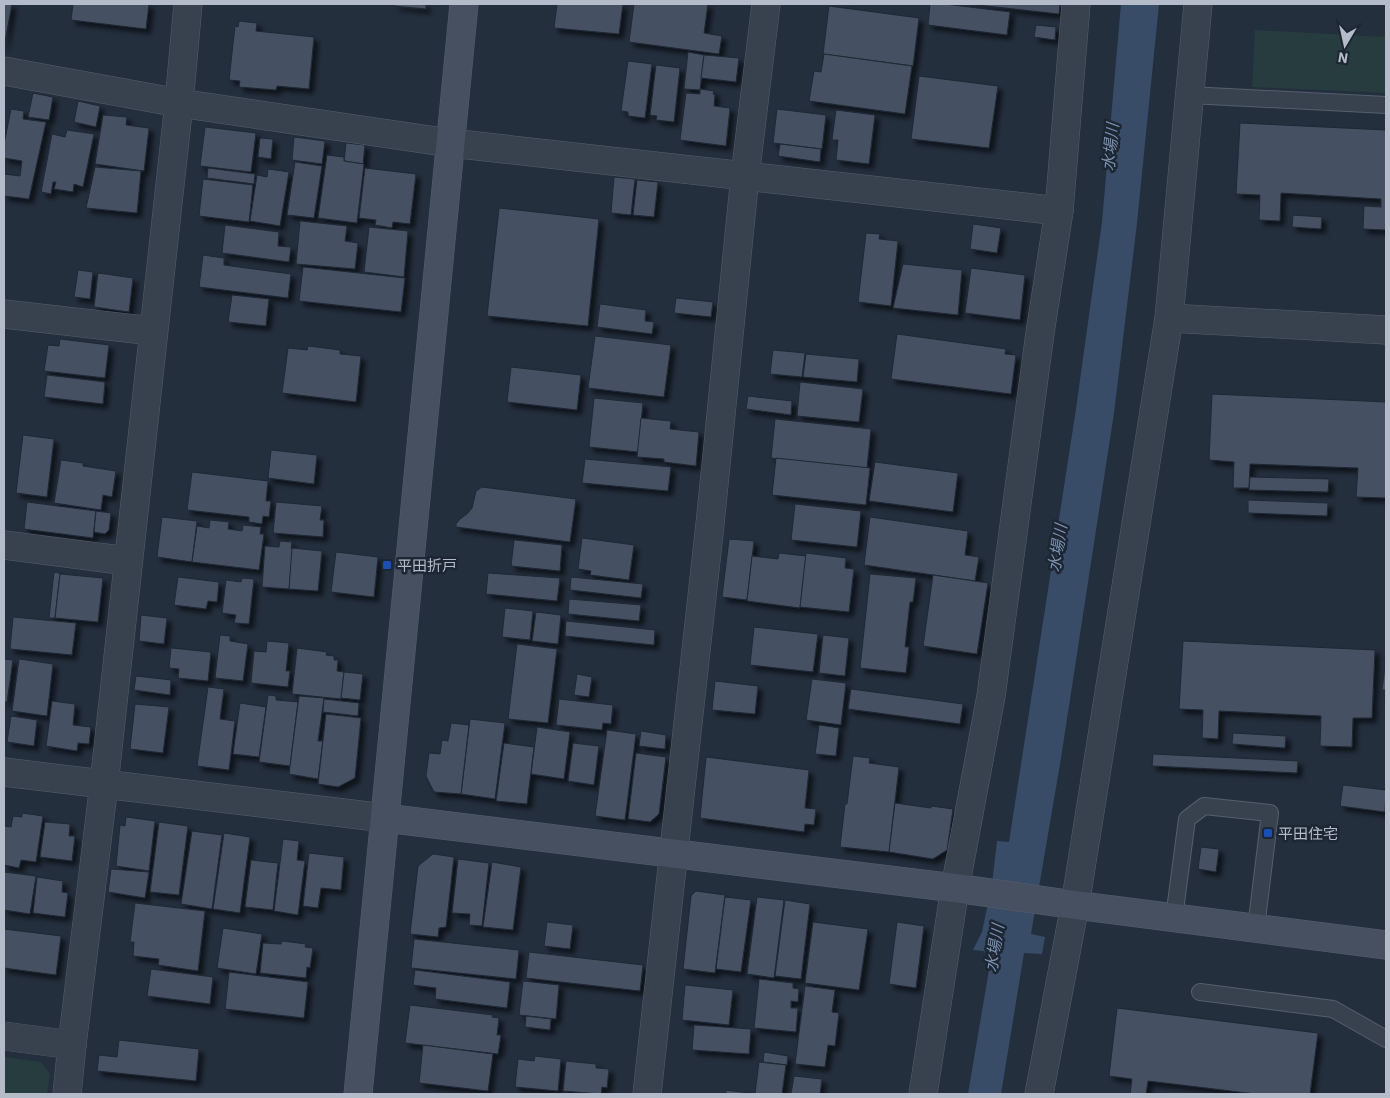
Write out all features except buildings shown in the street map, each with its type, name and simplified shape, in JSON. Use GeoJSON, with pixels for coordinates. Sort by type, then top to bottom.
{"type":"FeatureCollection","features":[{"type":"Feature","properties":{"kind":"street"},"geometry":{"type":"LineString","coordinates":[[67,1094],[104,784],[179,103],[188,4]]}},
{"type":"Feature","properties":{"kind":"street"},"geometry":{"type":"LineString","coordinates":[[358,1094],[464,4]]}},
{"type":"Feature","properties":{"kind":"street"},"geometry":{"type":"LineString","coordinates":[[647,1094],[710,524],[745,176],[766,4]]}},
{"type":"Feature","properties":{"kind":"street"},"geometry":{"type":"LineString","coordinates":[[923,1094],[963,890],[991,696],[1040,333],[1059,211],[1076,4]]}},
{"type":"Feature","properties":{"kind":"street"},"geometry":{"type":"LineString","coordinates":[[1039,1094],[1066,904],[1169,318],[1198,4]]}},
{"type":"Feature","properties":{"kind":"street"},"geometry":{"type":"LineString","coordinates":[[4,71],[179,103],[450,143],[1059,211]]}},
{"type":"Feature","properties":{"kind":"street"},"geometry":{"type":"LineString","coordinates":[[4,314],[153,331]]}},
{"type":"Feature","properties":{"kind":"street"},"geometry":{"type":"LineString","coordinates":[[1169,318],[1386,330]]}},
{"type":"Feature","properties":{"kind":"street"},"geometry":{"type":"LineString","coordinates":[[4,545],[128,561]]}},
{"type":"Feature","properties":{"kind":"street"},"geometry":{"type":"LineString","coordinates":[[4,772],[963,890],[1386,945]]}},
{"type":"Feature","properties":{"kind":"street"},"geometry":{"type":"LineString","coordinates":[[4,1036],[72,1045]]}},
{"type":"Feature","properties":{"kind":"lane"},"geometry":{"type":"LineString","coordinates":[[1189,95],[1386,105]]}},
{"type":"Feature","properties":{"kind":"lane"},"geometry":{"type":"LineString","coordinates":[[1174,918],[1188,819],[1204,806],[1270,814],[1256,928]]}},
{"type":"Feature","properties":{"kind":"lane"},"geometry":{"type":"LineString","coordinates":[[1200,992],[1333,1009],[1386,1039]]}},
{"type":"Feature","properties":{"kind":"green space"},"geometry":{"type":"Polygon","coordinates":[[[1255,30],[1386,37],[1386,93],[1252,87],[1255,30]]]}},
{"type":"Feature","properties":{"kind":"green space"},"geometry":{"type":"Polygon","coordinates":[[[4,1057],[41,1062],[50,1074],[47,1094],[4,1094],[4,1057]]]}},
{"type":"Feature","properties":{"kind":"water","name":"水場川"},"geometry":{"type":"Polygon","coordinates":[[[1121,4],[1159,4],[1137,223],[1114,413],[1061,758],[1031,934],[1045,937],[1042,954],[1024,953],[1001,1094],[968,1094],[992,952],[973,950],[982,932],[992,884],[997,841],[1009,842],[1076,409],[1102,222],[1121,4]]]}},
{"type":"Feature","properties":{"kind":"place","name":"平田折戸"},"geometry":{"type":"Point","coordinates":[387,565]}},
{"type":"Feature","properties":{"kind":"place","name":"平田住宅"},"geometry":{"type":"Point","coordinates":[1268,833]}}]}
